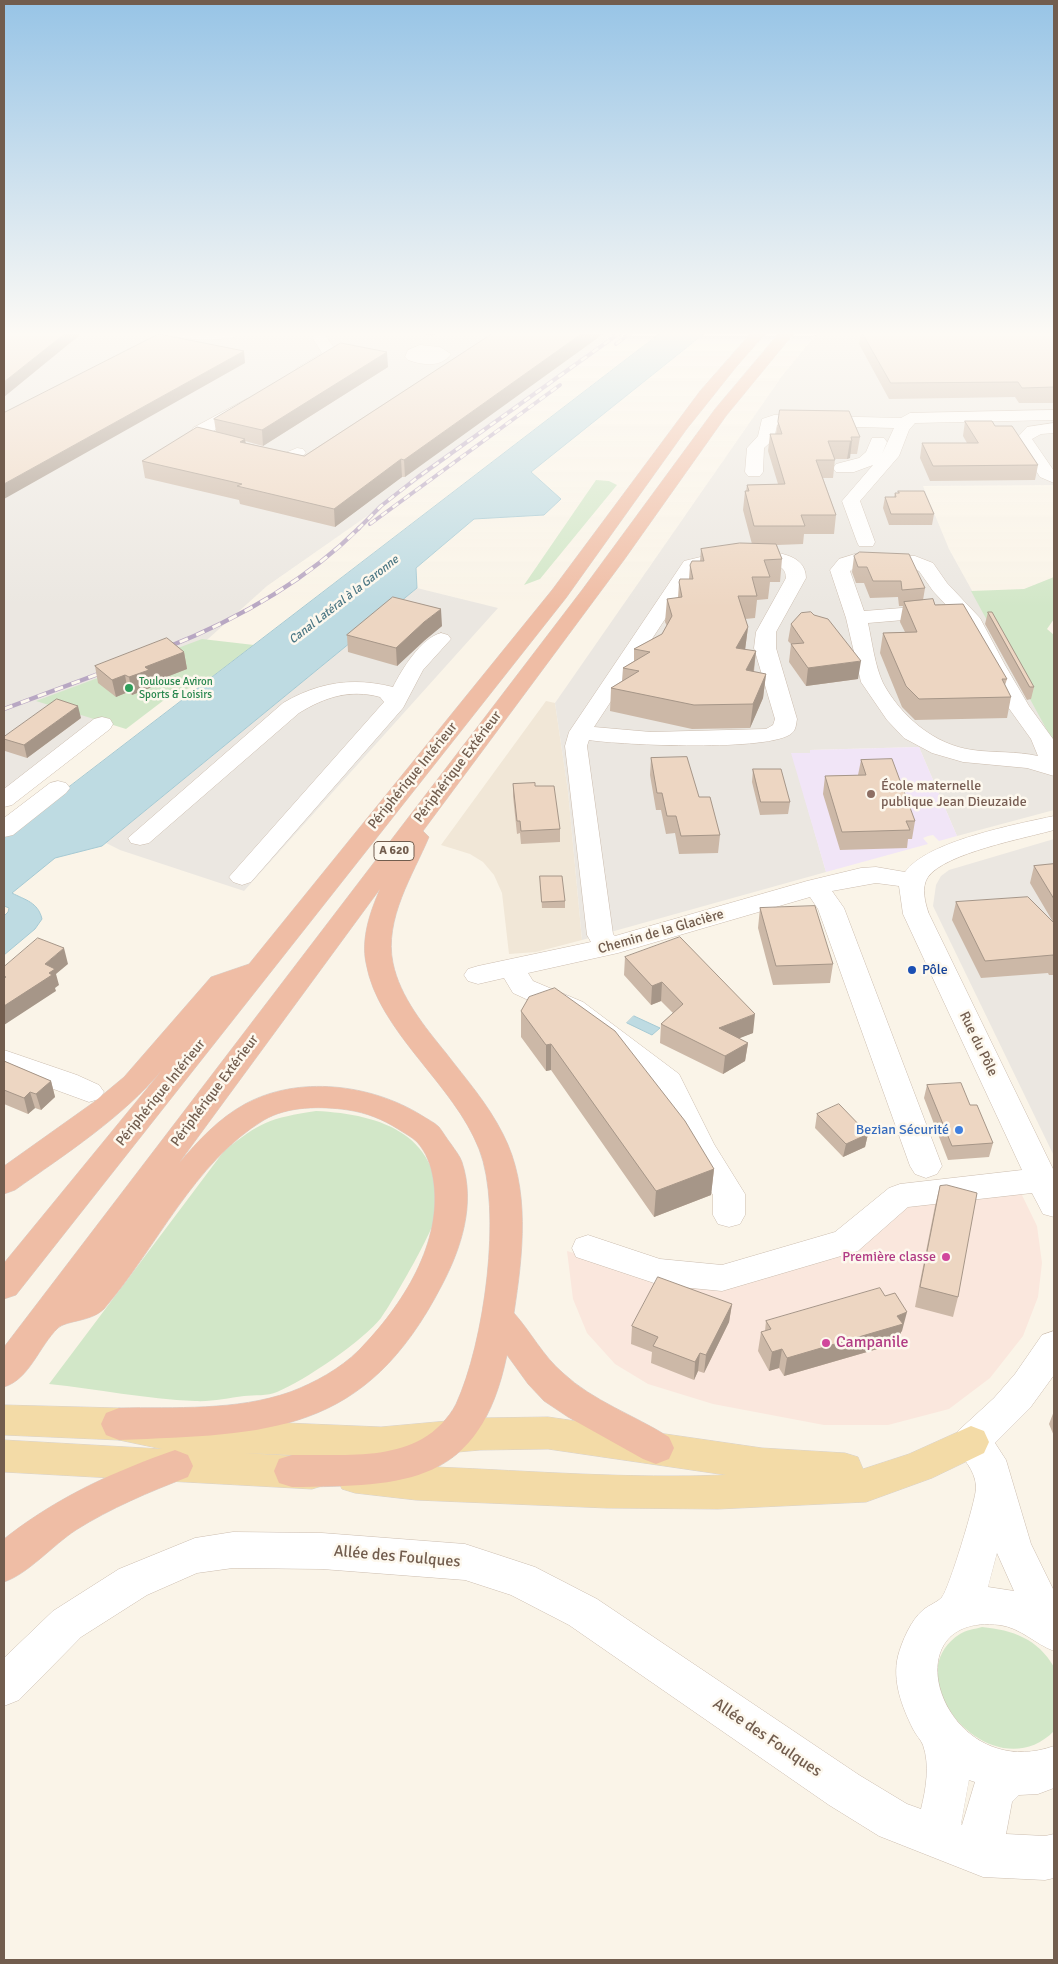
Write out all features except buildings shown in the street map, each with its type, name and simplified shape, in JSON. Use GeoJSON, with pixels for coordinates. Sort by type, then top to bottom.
{"type":"FeatureCollection","features":[{"type":"Feature","properties":{"kind":"highway","name":"Périphérique Intérieur"},"geometry":{"type":"LineString","coordinates":[[4,1286],[564,587],[682,424]]}},
{"type":"Feature","properties":{"kind":"highway","name":"Périphérique Extérieur"},"geometry":{"type":"LineString","coordinates":[[4,1372],[49,1315],[434,797],[548,650],[711,424]]}},
{"type":"Feature","properties":{"kind":"highway"},"geometry":{"type":"LineString","coordinates":[[292,1471],[360,1469],[412,1461],[435,1451],[454,1436],[472,1410],[484,1374],[497,1316],[503,1273],[505,1228],[503,1179],[497,1154],[485,1128],[400,1010],[385,982],[379,962],[379,927],[384,912],[434,797]]}},
{"type":"Feature","properties":{"kind":"highway"},"geometry":{"type":"LineString","coordinates":[[4,1182],[105,1110],[134,1084],[222,983],[259,970]]}},
{"type":"Feature","properties":{"kind":"highway"},"geometry":{"type":"LineString","coordinates":[[49,1315],[87,1305],[203,1156],[229,1129],[254,1111],[280,1102],[310,1098],[340,1099],[374,1105],[403,1116],[426,1131],[442,1150],[451,1171],[452,1188],[452,1213],[445,1243],[404,1322],[371,1360],[348,1378],[314,1398],[280,1411],[255,1417],[119,1424]]}},
{"type":"Feature","properties":{"kind":"highway"},"geometry":{"type":"LineString","coordinates":[[497,1316],[513,1334],[531,1362],[556,1389],[587,1412],[632,1432],[656,1448]]}},
{"type":"Feature","properties":{"kind":"highway"},"geometry":{"type":"LineString","coordinates":[[4,1564],[53,1525],[94,1499],[175,1466]]}},
{"type":"Feature","properties":{"kind":"main road"},"geometry":{"type":"LineString","coordinates":[[4,1420],[119,1424],[168,1434],[381,1444],[454,1436],[548,1433],[762,1464],[867,1470],[919,1467]]}},
{"type":"Feature","properties":{"kind":"main road"},"geometry":{"type":"LineString","coordinates":[[19,1457],[292,1471],[416,1483],[718,1492],[866,1484],[919,1467],[971,1442]]}},
{"type":"Feature","properties":{"kind":"street"},"geometry":{"type":"LineString","coordinates":[[213,424],[199,432],[200,437],[288,458],[296,453]]}},
{"type":"Feature","properties":{"kind":"street"},"geometry":{"type":"LineString","coordinates":[[754,472],[754,447],[758,442],[766,439],[768,424]]}},
{"type":"Feature","properties":{"kind":"street"},"geometry":{"type":"LineString","coordinates":[[842,468],[855,468],[870,460],[877,449],[878,441],[873,424]]}},
{"type":"Feature","properties":{"kind":"street"},"geometry":{"type":"LineString","coordinates":[[885,424],[903,426]]}},
{"type":"Feature","properties":{"kind":"street"},"geometry":{"type":"LineString","coordinates":[[866,542],[851,501],[893,452],[905,424]]}},
{"type":"Feature","properties":{"kind":"street"},"geometry":{"type":"LineString","coordinates":[[1054,428],[1034,430],[1024,439],[1046,474],[1054,478]]}},
{"type":"Feature","properties":{"kind":"street"},"geometry":{"type":"LineString","coordinates":[[580,732],[608,737],[661,738],[770,736],[784,729],[786,718],[765,648],[766,632],[796,578],[790,563],[770,557],[711,560],[692,565],[580,732],[576,746],[595,900],[600,935],[609,947]]}},
{"type":"Feature","properties":{"kind":"street"},"geometry":{"type":"LineString","coordinates":[[855,560],[915,562],[926,567],[940,587],[970,618],[994,665],[1019,707],[1042,739],[1054,768],[1030,761],[994,757],[971,757],[940,748],[912,734],[895,715],[872,682],[856,618],[840,570],[846,563],[855,560]]}},
{"type":"Feature","properties":{"kind":"street"},"geometry":{"type":"LineString","coordinates":[[856,618],[960,609]]}},
{"type":"Feature","properties":{"kind":"street"},"geometry":{"type":"LineString","coordinates":[[242,877],[395,703],[414,667],[441,639]]}},
{"type":"Feature","properties":{"kind":"street"},"geometry":{"type":"LineString","coordinates":[[140,838],[291,708],[311,695],[344,687],[373,688],[388,692],[395,703]]}},
{"type":"Feature","properties":{"kind":"street"},"geometry":{"type":"LineString","coordinates":[[4,800],[102,724]]}},
{"type":"Feature","properties":{"kind":"street"},"geometry":{"type":"LineString","coordinates":[[4,830],[58,788]]}},
{"type":"Feature","properties":{"kind":"street"},"geometry":{"type":"LineString","coordinates":[[912,889],[919,871],[950,853],[1054,823]]}},
{"type":"Feature","properties":{"kind":"street"},"geometry":{"type":"LineString","coordinates":[[829,884],[831,908],[926,1166]]}},
{"type":"Feature","properties":{"kind":"street","name":"Chemin de la Glacière"},"geometry":{"type":"LineString","coordinates":[[478,975],[512,970],[609,947],[829,884],[912,889]]}},
{"type":"Feature","properties":{"kind":"street","name":"Rue du Pôle"},"geometry":{"type":"LineString","coordinates":[[912,889],[916,914],[1049,1193]]}},
{"type":"Feature","properties":{"kind":"street"},"geometry":{"type":"LineString","coordinates":[[512,970],[523,987],[573,1009],[670,1081],[700,1148],[729,1194],[729,1215]]}},
{"type":"Feature","properties":{"kind":"street"},"geometry":{"type":"LineString","coordinates":[[4,1060],[67,1082],[89,1092]]}},
{"type":"Feature","properties":{"kind":"street"},"geometry":{"type":"LineString","coordinates":[[588,1248],[660,1272],[722,1278],[846,1242],[900,1196],[979,1186],[1049,1193]]}},
{"type":"Feature","properties":{"kind":"street"},"geometry":{"type":"LineString","coordinates":[[1053,1630],[1013,1546],[988,1460],[971,1442],[994,1422],[1023,1390],[1043,1365],[1054,1345]]}},
{"type":"Feature","properties":{"kind":"street"},"geometry":{"type":"LineString","coordinates":[[956,1610],[968,1588],[995,1489]]}},
{"type":"Feature","properties":{"kind":"street","name":"Allée des Foulques"},"geometry":{"type":"LineString","coordinates":[[4,1686],[67,1624],[133,1582],[195,1556],[233,1550],[322,1551],[465,1562],[521,1580],[583,1612],[844,1790],[894,1821],[983,1855],[1044,1858],[1054,1856]]}},
{"type":"Feature","properties":{"kind":"street"},"geometry":{"type":"LineString","coordinates":[[1053,1630],[1028,1615],[1003,1606],[978,1605],[956,1610],[939,1620],[926,1634],[918,1652],[916,1672],[919,1694],[928,1715],[942,1735],[974,1760],[992,1768],[1011,1773],[1032,1774],[1054,1767]]}},
{"type":"Feature","properties":{"kind":"street"},"geometry":{"type":"LineString","coordinates":[[935,1838],[946,1796],[948,1766],[942,1735]]}},
{"type":"Feature","properties":{"kind":"street"},"geometry":{"type":"LineString","coordinates":[[983,1855],[984,1826],[993,1790],[1011,1773]]}},
{"type":"Feature","properties":{"kind":"shaded area"},"geometry":{"type":"Polygon","coordinates":[[[4,424],[494,424],[423,477],[267,586],[150,691],[4,807],[4,424]]]}},
{"type":"Feature","properties":{"kind":"shaded area"},"geometry":{"type":"Polygon","coordinates":[[[749,424],[1054,424],[1054,485],[923,486],[949,549],[1054,739],[1054,810],[957,836],[919,747],[810,750],[810,753],[792,753],[826,872],[582,940],[568,791],[555,703],[749,424]]]}},
{"type":"Feature","properties":{"kind":"shaded area"},"geometry":{"type":"Polygon","coordinates":[[[417,588],[498,608],[244,891],[120,850],[106,843],[417,588]]]}},
{"type":"Feature","properties":{"kind":"shaded area"},"geometry":{"type":"Polygon","coordinates":[[[546,701],[555,703],[568,791],[582,940],[536,952],[509,954],[502,893],[494,875],[483,862],[470,854],[441,845],[546,701]]]}},
{"type":"Feature","properties":{"kind":"shaded area","name":"École maternelle publique Jean Dieuzaide"},"geometry":{"type":"Polygon","coordinates":[[[919,747],[957,836],[939,841],[933,835],[928,836],[923,838],[928,844],[826,872],[791,753],[810,753],[810,750],[919,747]]]}},
{"type":"Feature","properties":{"kind":"shaded area"},"geometry":{"type":"Polygon","coordinates":[[[1054,839],[1054,1156],[933,906],[936,885],[941,876],[949,870],[1054,839]]]}},
{"type":"Feature","properties":{"kind":"shaded area"},"geometry":{"type":"Polygon","coordinates":[[[1020,1191],[1037,1226],[1042,1263],[1038,1297],[1023,1336],[990,1378],[949,1409],[888,1425],[824,1425],[713,1404],[648,1384],[615,1364],[587,1333],[573,1299],[567,1251],[686,1286],[733,1284],[904,1202],[1020,1191]]]}},
{"type":"Feature","properties":{"kind":"green space"},"geometry":{"type":"Polygon","coordinates":[[[596,480],[609,481],[617,485],[540,579],[524,585],[596,480]]]}},
{"type":"Feature","properties":{"kind":"green space"},"geometry":{"type":"Polygon","coordinates":[[[1054,577],[1054,619],[1047,629],[1054,635],[1054,743],[971,591],[1024,589],[1054,577]]]}},
{"type":"Feature","properties":{"kind":"green space","name":"Toulouse Aviron Sports & Loisirs"},"geometry":{"type":"Polygon","coordinates":[[[202,639],[254,645],[208,680],[168,697],[126,729],[36,701],[202,639]]]}},
{"type":"Feature","properties":{"kind":"green space"},"geometry":{"type":"Polygon","coordinates":[[[316,1111],[364,1117],[385,1124],[404,1134],[419,1148],[430,1166],[436,1188],[436,1215],[434,1223],[403,1283],[381,1318],[373,1327],[317,1370],[289,1387],[269,1394],[195,1401],[49,1384],[224,1151],[257,1127],[266,1123],[287,1116],[316,1111]]]}},
{"type":"Feature","properties":{"kind":"green space"},"geometry":{"type":"Polygon","coordinates":[[[982,1627],[993,1628],[1024,1638],[1040,1649],[1054,1667],[1054,1731],[1030,1746],[1004,1748],[980,1739],[959,1722],[944,1700],[937,1676],[942,1653],[960,1634],[982,1627]]]}},
{"type":"Feature","properties":{"kind":"water","name":"Canal Latéral à la Garonne"},"geometry":{"type":"Polygon","coordinates":[[[543,424],[591,424],[531,472],[561,499],[544,515],[474,519],[416,568],[417,588],[102,846],[55,858],[12,893],[34,905],[42,919],[35,929],[4,955],[4,916],[9,908],[4,906],[4,837],[543,424]]]}},
{"type":"Feature","properties":{"kind":"water"},"geometry":{"type":"Polygon","coordinates":[[[634,1016],[660,1028],[652,1035],[627,1023],[634,1016]]]}},
{"type":"Feature","properties":{"kind":"railway"},"geometry":{"type":"LineString","coordinates":[[359,528],[381,506],[418,477],[493,424]]}},
{"type":"Feature","properties":{"kind":"railway"},"geometry":{"type":"LineString","coordinates":[[370,524],[507,424]]}},
{"type":"Feature","properties":{"kind":"railway"},"geometry":{"type":"LineString","coordinates":[[163,649],[242,613],[292,583],[338,548],[359,528]]}},
{"type":"Feature","properties":{"kind":"railway"},"geometry":{"type":"LineString","coordinates":[[4,709],[109,670]]}},
{"type":"Feature","properties":{"kind":"place","name":"Toulouse Aviron Sports & Loisirs"},"geometry":{"type":"Point","coordinates":[129,688]}},
{"type":"Feature","properties":{"kind":"place","name":"École maternelle publique Jean Dieuzaide"},"geometry":{"type":"Point","coordinates":[871,794]}},
{"type":"Feature","properties":{"kind":"place","name":"Pôle"},"geometry":{"type":"Point","coordinates":[912,970]}},
{"type":"Feature","properties":{"kind":"place","name":"Bezian Sécurité"},"geometry":{"type":"Point","coordinates":[959,1130]}},
{"type":"Feature","properties":{"kind":"place","name":"Première classe"},"geometry":{"type":"Point","coordinates":[946,1257]}},
{"type":"Feature","properties":{"kind":"place","name":"Campanile"},"geometry":{"type":"Point","coordinates":[826,1343]}}]}
